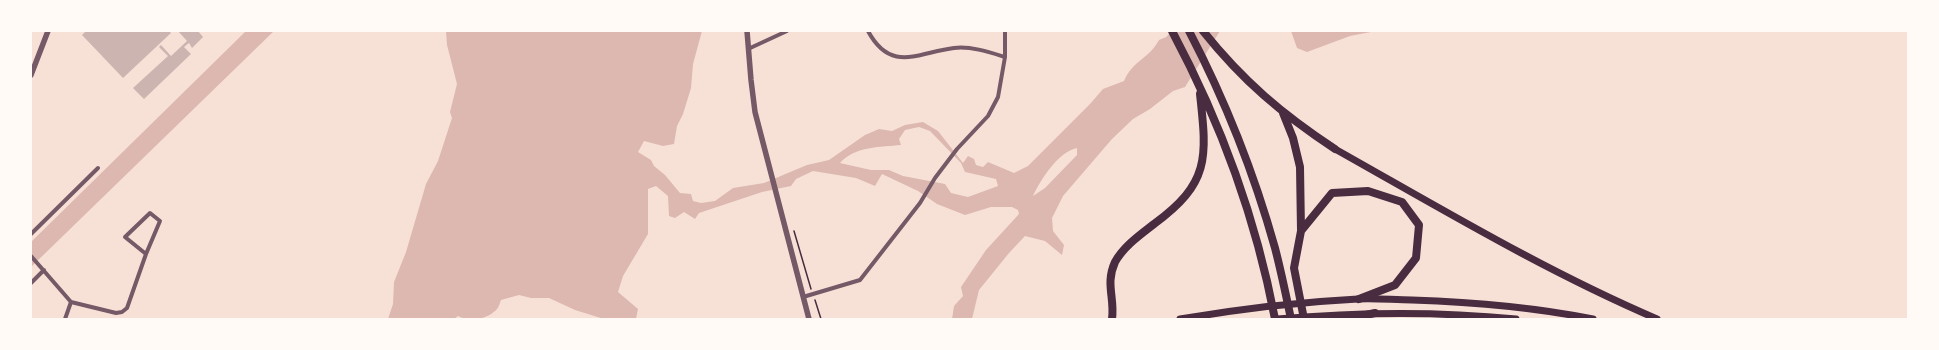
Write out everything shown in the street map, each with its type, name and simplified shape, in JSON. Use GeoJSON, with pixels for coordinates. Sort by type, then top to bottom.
{"type":"FeatureCollection","features":[{"type":"Feature","properties":{"kind":"highway"},"geometry":{"type":"LineString","coordinates":[[1172,31],[1198,82],[1223,142],[1245,202],[1271,295],[1276,319]]}},
{"type":"Feature","properties":{"kind":"highway"},"geometry":{"type":"LineString","coordinates":[[1189,31],[1206,62],[1237,136],[1260,198],[1275,249],[1291,319]]}},
{"type":"Feature","properties":{"kind":"highway"},"geometry":{"type":"LineString","coordinates":[[1203,31],[1241,76],[1282,113],[1335,149]]}},
{"type":"Feature","properties":{"kind":"highway"},"geometry":{"type":"LineString","coordinates":[[1112,319],[1110,285],[1116,262],[1134,240],[1187,196],[1199,176],[1203,159],[1204,139],[1198,82]]}},
{"type":"Feature","properties":{"kind":"highway"},"geometry":{"type":"LineString","coordinates":[[1282,113],[1293,138],[1300,167],[1301,231],[1294,268],[1306,318]]}},
{"type":"Feature","properties":{"kind":"highway"},"geometry":{"type":"LineString","coordinates":[[1301,231],[1332,193],[1368,191],[1402,202],[1419,225],[1416,258],[1395,285],[1359,299]]}},
{"type":"Feature","properties":{"kind":"highway"},"geometry":{"type":"LineString","coordinates":[[1270,319],[1271,295]]}},
{"type":"Feature","properties":{"kind":"highway"},"geometry":{"type":"LineString","coordinates":[[1348,319],[1375,313]]}},
{"type":"Feature","properties":{"kind":"main road"},"geometry":{"type":"LineString","coordinates":[[1335,149],[1441,209],[1562,274],[1657,319]]}},
{"type":"Feature","properties":{"kind":"main road"},"geometry":{"type":"LineString","coordinates":[[1180,319],[1279,304],[1359,299],[1450,301],[1532,309],[1593,319]]}},
{"type":"Feature","properties":{"kind":"main road"},"geometry":{"type":"LineString","coordinates":[[1276,319],[1375,313],[1451,314],[1516,319]]}},
{"type":"Feature","properties":{"kind":"street"},"geometry":{"type":"LineString","coordinates":[[31,75],[48,31]]}},
{"type":"Feature","properties":{"kind":"street"},"geometry":{"type":"LineString","coordinates":[[747,31],[755,112],[809,319]]}},
{"type":"Feature","properties":{"kind":"street"},"geometry":{"type":"LineString","coordinates":[[748,49],[787,31]]}},
{"type":"Feature","properties":{"kind":"street"},"geometry":{"type":"LineString","coordinates":[[868,31],[873,40],[887,53],[903,58],[955,48],[978,49],[1005,57]]}},
{"type":"Feature","properties":{"kind":"street"},"geometry":{"type":"LineString","coordinates":[[803,297],[860,280],[920,203],[935,178],[956,149],[988,116],[998,97],[1005,57],[1005,31]]}},
{"type":"Feature","properties":{"kind":"street"},"geometry":{"type":"LineString","coordinates":[[31,234],[98,168]]}},
{"type":"Feature","properties":{"kind":"street"},"geometry":{"type":"LineString","coordinates":[[31,256],[71,302],[116,313],[122,312],[127,308],[146,254],[160,221],[150,213],[125,237],[146,254]]}},
{"type":"Feature","properties":{"kind":"street"},"geometry":{"type":"LineString","coordinates":[[31,283],[44,270]]}},
{"type":"Feature","properties":{"kind":"street"},"geometry":{"type":"LineString","coordinates":[[65,319],[71,302]]}},
{"type":"Feature","properties":{"kind":"path"},"geometry":{"type":"LineString","coordinates":[[792,224],[808,283],[814,294],[820,319]]}},
{"type":"Feature","properties":{"kind":"shaded area"},"geometry":{"type":"Polygon","coordinates":[[[246,31],[274,31],[31,267],[31,242],[246,31]]]}},
{"type":"Feature","properties":{"kind":"shaded area"},"geometry":{"type":"Polygon","coordinates":[[[446,31],[702,31],[693,64],[691,88],[683,114],[677,126],[674,144],[663,146],[644,141],[638,152],[651,160],[654,166],[665,175],[680,193],[691,194],[693,201],[701,203],[715,201],[733,188],[764,183],[807,165],[829,160],[865,135],[879,129],[892,131],[905,125],[923,122],[938,131],[963,163],[968,156],[974,159],[976,165],[983,167],[988,162],[1014,173],[1028,166],[1103,89],[1124,81],[1132,68],[1151,51],[1159,40],[1166,37],[1172,31],[1220,31],[1185,87],[1173,91],[1150,109],[1133,119],[1112,139],[1063,196],[1052,218],[1053,231],[1064,245],[1062,255],[1045,241],[1025,236],[979,290],[972,319],[952,319],[954,306],[963,296],[961,287],[986,250],[1019,214],[1018,210],[1012,207],[991,207],[965,215],[937,204],[918,191],[882,174],[875,186],[856,178],[813,171],[796,179],[791,186],[762,192],[699,213],[695,219],[684,212],[675,218],[669,216],[668,196],[656,186],[648,189],[648,234],[623,276],[618,292],[638,309],[636,319],[604,319],[575,310],[549,298],[531,298],[519,295],[501,300],[495,311],[487,316],[477,319],[467,319],[458,316],[454,319],[388,319],[393,304],[394,282],[406,252],[426,184],[438,161],[452,118],[450,112],[457,84],[447,45],[446,31]],[[919,127],[905,130],[899,139],[901,145],[861,150],[846,157],[840,163],[871,170],[889,170],[903,176],[945,184],[951,193],[968,197],[998,186],[996,179],[965,172],[961,163],[930,131],[919,127]],[[1077,148],[1063,155],[1057,160],[1045,174],[1033,196],[1045,188],[1077,155],[1077,148]]]}},
{"type":"Feature","properties":{"kind":"shaded area"},"geometry":{"type":"Polygon","coordinates":[[[1291,31],[1376,31],[1350,36],[1307,52],[1297,48],[1291,31]]]}},
{"type":"Feature","properties":{"kind":"building"},"geometry":{"type":"Polygon","coordinates":[[[86,31],[169,31],[171,33],[123,78],[82,35],[86,31]]]}},
{"type":"Feature","properties":{"kind":"building"},"geometry":{"type":"Polygon","coordinates":[[[178,31],[198,31],[203,37],[192,48],[189,43],[184,47],[191,54],[144,99],[133,88],[168,56],[159,47],[161,45],[171,56],[187,41],[178,31]]]}}]}
